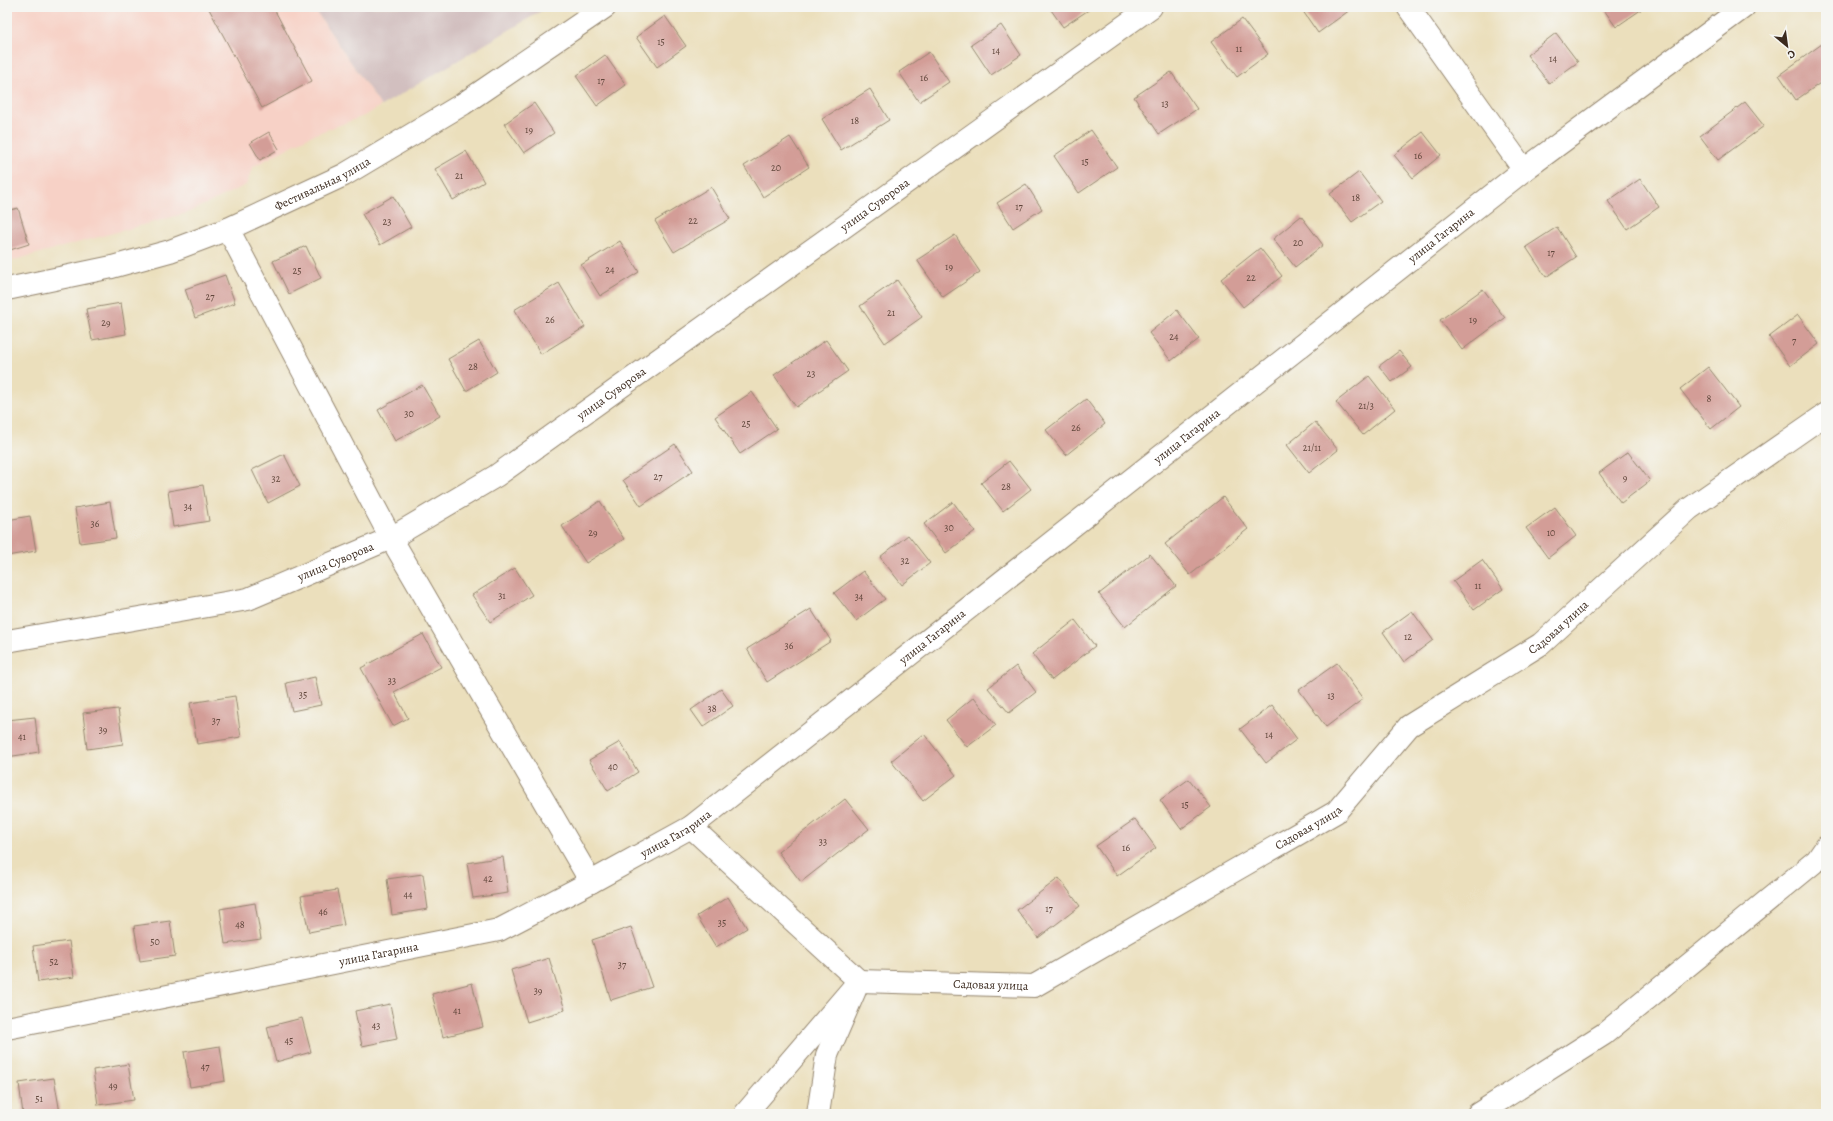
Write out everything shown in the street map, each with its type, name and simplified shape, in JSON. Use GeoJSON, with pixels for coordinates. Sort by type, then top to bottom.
{"type":"FeatureCollection","features":[{"type":"Feature","properties":{"kind":"street","name":"Фестивальная улица"},"geometry":{"type":"LineString","coordinates":[[7,289],[112,267],[156,255],[228,229],[344,175],[463,104],[605,7]]}},
{"type":"Feature","properties":{"kind":"street","name":"улица Суворова"},"geometry":{"type":"LineString","coordinates":[[7,641],[248,599],[391,538],[496,476],[1151,7]]}},
{"type":"Feature","properties":{"kind":"street"},"geometry":{"type":"LineString","coordinates":[[1408,7],[1524,170]]}},
{"type":"Feature","properties":{"kind":"street","name":"улица Гагарина"},"geometry":{"type":"LineString","coordinates":[[7,1028],[499,930],[691,827],[1524,170],[1744,7]]}},
{"type":"Feature","properties":{"kind":"street"},"geometry":{"type":"LineString","coordinates":[[228,229],[391,538],[591,882]]}},
{"type":"Feature","properties":{"kind":"street","name":"Садовая улица"},"geometry":{"type":"LineString","coordinates":[[859,980],[1034,986],[1336,812],[1409,726],[1541,644],[1689,509],[1826,414]]}},
{"type":"Feature","properties":{"kind":"street"},"geometry":{"type":"LineString","coordinates":[[691,827],[859,980]]}},
{"type":"Feature","properties":{"kind":"street"},"geometry":{"type":"LineString","coordinates":[[1478,1114],[1604,1034],[1818,860],[1826,847]]}},
{"type":"Feature","properties":{"kind":"street"},"geometry":{"type":"LineString","coordinates":[[745,1114],[859,980]]}},
{"type":"Feature","properties":{"kind":"street"},"geometry":{"type":"LineString","coordinates":[[818,1114],[827,1055],[859,980]]}},
{"type":"Feature","properties":{"kind":"shaded area"},"geometry":{"type":"Polygon","coordinates":[[[7,7],[313,7],[381,106],[364,116],[310,136],[253,167],[246,185],[187,213],[7,262],[7,7]]]}},
{"type":"Feature","properties":{"kind":"shaded area"},"geometry":{"type":"Polygon","coordinates":[[[313,7],[548,7],[381,106],[313,7]]]}},
{"type":"Feature","properties":{"kind":"building"},"geometry":{"type":"Polygon","coordinates":[[[208,7],[273,7],[312,81],[262,108],[208,7]]]}},
{"type":"Feature","properties":{"kind":"building"},"geometry":{"type":"Polygon","coordinates":[[[1049,7],[1093,7],[1063,27],[1049,7]]]}},
{"type":"Feature","properties":{"kind":"building"},"geometry":{"type":"Polygon","coordinates":[[[1300,7],[1348,7],[1350,10],[1318,33],[1300,7]]]}},
{"type":"Feature","properties":{"kind":"building"},"geometry":{"type":"Polygon","coordinates":[[[1602,7],[1645,7],[1616,27],[1602,7]]]}},
{"type":"Feature","properties":{"kind":"building"},"geometry":{"type":"Polygon","coordinates":[[[665,16],[686,46],[657,67],[636,37],[665,16]]]}},
{"type":"Feature","properties":{"kind":"building"},"geometry":{"type":"Polygon","coordinates":[[[1242,19],[1268,54],[1237,77],[1211,42],[1242,19]]]}},
{"type":"Feature","properties":{"kind":"building"},"geometry":{"type":"Polygon","coordinates":[[[1001,25],[1021,55],[991,75],[971,45],[1001,25]]]}},
{"type":"Feature","properties":{"kind":"building"},"geometry":{"type":"Polygon","coordinates":[[[1556,33],[1578,62],[1549,83],[1527,55],[1556,33]]]}},
{"type":"Feature","properties":{"kind":"building"},"geometry":{"type":"Polygon","coordinates":[[[1826,41],[1826,79],[1796,100],[1779,75],[1826,41]]]}},
{"type":"Feature","properties":{"kind":"building"},"geometry":{"type":"Polygon","coordinates":[[[929,52],[949,82],[919,102],[899,72],[929,52]]]}},
{"type":"Feature","properties":{"kind":"building"},"geometry":{"type":"Polygon","coordinates":[[[605,55],[626,85],[597,106],[576,76],[605,55]]]}},
{"type":"Feature","properties":{"kind":"building"},"geometry":{"type":"Polygon","coordinates":[[[1171,72],[1197,109],[1159,134],[1134,97],[1171,72]]]}},
{"type":"Feature","properties":{"kind":"building"},"geometry":{"type":"Polygon","coordinates":[[[870,89],[889,120],[841,150],[822,119],[870,89]]]}},
{"type":"Feature","properties":{"kind":"building"},"geometry":{"type":"Polygon","coordinates":[[[1745,102],[1764,126],[1718,160],[1700,136],[1745,102]]]}},
{"type":"Feature","properties":{"kind":"building"},"geometry":{"type":"Polygon","coordinates":[[[534,103],[554,133],[524,153],[504,124],[534,103]]]}},
{"type":"Feature","properties":{"kind":"building"},"geometry":{"type":"Polygon","coordinates":[[[1091,130],[1117,167],[1079,193],[1054,156],[1091,130]]]}},
{"type":"Feature","properties":{"kind":"building"},"geometry":{"type":"Polygon","coordinates":[[[269,132],[279,149],[260,160],[250,143],[269,132]]]}},
{"type":"Feature","properties":{"kind":"building"},"geometry":{"type":"Polygon","coordinates":[[[1423,132],[1441,155],[1413,178],[1394,155],[1423,132]]]}},
{"type":"Feature","properties":{"kind":"building"},"geometry":{"type":"Polygon","coordinates":[[[790,137],[809,167],[763,197],[744,166],[790,137]]]}},
{"type":"Feature","properties":{"kind":"building"},"geometry":{"type":"Polygon","coordinates":[[[466,151],[484,182],[453,200],[435,169],[466,151]]]}},
{"type":"Feature","properties":{"kind":"building"},"geometry":{"type":"Polygon","coordinates":[[[1359,172],[1381,201],[1352,222],[1330,194],[1359,172]]]}},
{"type":"Feature","properties":{"kind":"building"},"geometry":{"type":"Polygon","coordinates":[[[1640,179],[1659,207],[1627,229],[1608,201],[1640,179]]]}},
{"type":"Feature","properties":{"kind":"building"},"geometry":{"type":"Polygon","coordinates":[[[1026,184],[1042,209],[1013,228],[997,203],[1026,184]]]}},
{"type":"Feature","properties":{"kind":"building"},"geometry":{"type":"Polygon","coordinates":[[[711,187],[730,219],[674,252],[655,221],[711,187]]]}},
{"type":"Feature","properties":{"kind":"building"},"geometry":{"type":"Polygon","coordinates":[[[393,196],[411,227],[380,245],[362,214],[393,196]]]}},
{"type":"Feature","properties":{"kind":"building"},"geometry":{"type":"Polygon","coordinates":[[[18,208],[29,244],[7,251],[7,211],[18,208]]]}},
{"type":"Feature","properties":{"kind":"building"},"geometry":{"type":"Polygon","coordinates":[[[1301,216],[1323,245],[1295,267],[1273,239],[1301,216]]]}},
{"type":"Feature","properties":{"kind":"building"},"geometry":{"type":"Polygon","coordinates":[[[1557,227],[1576,257],[1546,277],[1526,247],[1557,227]]]}},
{"type":"Feature","properties":{"kind":"building"},"geometry":{"type":"Polygon","coordinates":[[[955,235],[980,272],[943,297],[917,260],[955,235]]]}},
{"type":"Feature","properties":{"kind":"building"},"geometry":{"type":"Polygon","coordinates":[[[620,241],[639,272],[600,296],[581,265],[620,241]]]}},
{"type":"Feature","properties":{"kind":"building"},"geometry":{"type":"Polygon","coordinates":[[[306,246],[321,278],[289,294],[273,261],[306,246]]]}},
{"type":"Feature","properties":{"kind":"building"},"geometry":{"type":"Polygon","coordinates":[[[1260,248],[1282,276],[1243,307],[1221,279],[1260,248]]]}},
{"type":"Feature","properties":{"kind":"building"},"geometry":{"type":"Polygon","coordinates":[[[225,275],[235,303],[195,318],[185,289],[225,275]]]}},
{"type":"Feature","properties":{"kind":"building"},"geometry":{"type":"Polygon","coordinates":[[[897,280],[922,317],[885,343],[860,306],[897,280]]]}},
{"type":"Feature","properties":{"kind":"building"},"geometry":{"type":"Polygon","coordinates":[[[559,283],[585,327],[541,354],[514,310],[559,283]]]}},
{"type":"Feature","properties":{"kind":"building"},"geometry":{"type":"Polygon","coordinates":[[[1483,289],[1505,318],[1462,350],[1440,320],[1483,289]]]}},
{"type":"Feature","properties":{"kind":"building"},"geometry":{"type":"Polygon","coordinates":[[[121,303],[126,334],[92,340],[86,309],[121,303]]]}},
{"type":"Feature","properties":{"kind":"building"},"geometry":{"type":"Polygon","coordinates":[[[1177,310],[1199,339],[1171,361],[1149,333],[1177,310]]]}},
{"type":"Feature","properties":{"kind":"building"},"geometry":{"type":"Polygon","coordinates":[[[1798,315],[1819,344],[1790,366],[1769,337],[1798,315]]]}},
{"type":"Feature","properties":{"kind":"building"},"geometry":{"type":"Polygon","coordinates":[[[826,340],[848,371],[796,407],[774,375],[826,340]]]}},
{"type":"Feature","properties":{"kind":"building"},"geometry":{"type":"Polygon","coordinates":[[[479,341],[497,372],[466,391],[448,359],[479,341]]]}},
{"type":"Feature","properties":{"kind":"building"},"geometry":{"type":"Polygon","coordinates":[[[1399,351],[1412,367],[1392,382],[1379,366],[1399,351]]]}},
{"type":"Feature","properties":{"kind":"building"},"geometry":{"type":"Polygon","coordinates":[[[1708,367],[1739,407],[1711,429],[1680,389],[1708,367]]]}},
{"type":"Feature","properties":{"kind":"building"},"geometry":{"type":"Polygon","coordinates":[[[1369,376],[1395,409],[1363,435],[1336,402],[1369,376]]]}},
{"type":"Feature","properties":{"kind":"building"},"geometry":{"type":"Polygon","coordinates":[[[422,385],[440,416],[395,441],[378,410],[422,385]]]}},
{"type":"Feature","properties":{"kind":"building"},"geometry":{"type":"Polygon","coordinates":[[[752,392],[777,429],[740,454],[715,417],[752,392]]]}},
{"type":"Feature","properties":{"kind":"building"},"geometry":{"type":"Polygon","coordinates":[[[1086,399],[1105,424],[1066,455],[1046,430],[1086,399]]]}},
{"type":"Feature","properties":{"kind":"building"},"geometry":{"type":"Polygon","coordinates":[[[1315,422],[1338,450],[1309,473],[1287,445],[1315,422]]]}},
{"type":"Feature","properties":{"kind":"building"},"geometry":{"type":"Polygon","coordinates":[[[675,444],[693,471],[641,506],[623,480],[675,444]]]}},
{"type":"Feature","properties":{"kind":"building"},"geometry":{"type":"Polygon","coordinates":[[[1628,452],[1650,481],[1621,503],[1599,473],[1628,452]]]}},
{"type":"Feature","properties":{"kind":"building"},"geometry":{"type":"Polygon","coordinates":[[[284,454],[300,486],[268,503],[252,470],[284,454]]]}},
{"type":"Feature","properties":{"kind":"building"},"geometry":{"type":"Polygon","coordinates":[[[1009,461],[1031,489],[1003,511],[981,483],[1009,461]]]}},
{"type":"Feature","properties":{"kind":"building"},"geometry":{"type":"Polygon","coordinates":[[[203,485],[209,521],[173,527],[168,491],[203,485]]]}},
{"type":"Feature","properties":{"kind":"building"},"geometry":{"type":"Polygon","coordinates":[[[1223,497],[1248,529],[1190,575],[1165,544],[1223,497]]]}},
{"type":"Feature","properties":{"kind":"building"},"geometry":{"type":"Polygon","coordinates":[[[600,501],[624,539],[586,563],[562,526],[600,501]]]}},
{"type":"Feature","properties":{"kind":"building"},"geometry":{"type":"Polygon","coordinates":[[[110,502],[116,538],[80,543],[75,508],[110,502]]]}},
{"type":"Feature","properties":{"kind":"building"},"geometry":{"type":"Polygon","coordinates":[[[953,502],[975,531],[946,553],[924,524],[953,502]]]}},
{"type":"Feature","properties":{"kind":"building"},"geometry":{"type":"Polygon","coordinates":[[[1555,507],[1576,536],[1548,558],[1526,528],[1555,507]]]}},
{"type":"Feature","properties":{"kind":"building"},"geometry":{"type":"Polygon","coordinates":[[[30,516],[36,551],[7,556],[7,520],[30,516]]]}},
{"type":"Feature","properties":{"kind":"building"},"geometry":{"type":"Polygon","coordinates":[[[908,535],[930,563],[902,585],[880,557],[908,535]]]}},
{"type":"Feature","properties":{"kind":"building"},"geometry":{"type":"Polygon","coordinates":[[[1150,554],[1176,586],[1125,627],[1099,594],[1150,554]]]}},
{"type":"Feature","properties":{"kind":"building"},"geometry":{"type":"Polygon","coordinates":[[[1482,560],[1503,589],[1474,610],[1453,581],[1482,560]]]}},
{"type":"Feature","properties":{"kind":"building"},"geometry":{"type":"Polygon","coordinates":[[[515,568],[532,595],[490,622],[472,595],[515,568]]]}},
{"type":"Feature","properties":{"kind":"building"},"geometry":{"type":"Polygon","coordinates":[[[863,571],[885,599],[856,621],[834,593],[863,571]]]}},
{"type":"Feature","properties":{"kind":"building"},"geometry":{"type":"Polygon","coordinates":[[[811,609],[831,641],[767,682],[747,649],[811,609]]]}},
{"type":"Feature","properties":{"kind":"building"},"geometry":{"type":"Polygon","coordinates":[[[1412,611],[1433,640],[1404,662],[1383,632],[1412,611]]]}},
{"type":"Feature","properties":{"kind":"building"},"geometry":{"type":"Polygon","coordinates":[[[1075,620],[1095,646],[1052,680],[1032,654],[1075,620]]]}},
{"type":"Feature","properties":{"kind":"building"},"geometry":{"type":"Polygon","coordinates":[[[423,634],[441,667],[394,692],[408,718],[393,726],[361,668],[423,634]]]}},
{"type":"Feature","properties":{"kind":"building"},"geometry":{"type":"Polygon","coordinates":[[[1337,663],[1363,699],[1326,727],[1299,690],[1337,663]]]}},
{"type":"Feature","properties":{"kind":"building"},"geometry":{"type":"Polygon","coordinates":[[[1016,666],[1036,692],[1009,713],[988,688],[1016,666]]]}},
{"type":"Feature","properties":{"kind":"building"},"geometry":{"type":"Polygon","coordinates":[[[315,677],[321,705],[292,711],[286,683],[315,677]]]}},
{"type":"Feature","properties":{"kind":"building"},"geometry":{"type":"Polygon","coordinates":[[[721,689],[733,706],[703,727],[691,710],[721,689]]]}},
{"type":"Feature","properties":{"kind":"building"},"geometry":{"type":"Polygon","coordinates":[[[235,696],[241,737],[197,744],[190,703],[235,696]]]}},
{"type":"Feature","properties":{"kind":"building"},"geometry":{"type":"Polygon","coordinates":[[[974,697],[996,725],[967,747],[946,720],[974,697]]]}},
{"type":"Feature","properties":{"kind":"building"},"geometry":{"type":"Polygon","coordinates":[[[1272,705],[1297,739],[1266,763],[1240,729],[1272,705]]]}},
{"type":"Feature","properties":{"kind":"building"},"geometry":{"type":"Polygon","coordinates":[[[118,709],[123,744],[87,749],[83,713],[118,709]]]}},
{"type":"Feature","properties":{"kind":"building"},"geometry":{"type":"Polygon","coordinates":[[[35,717],[39,752],[7,757],[7,720],[35,717]]]}},
{"type":"Feature","properties":{"kind":"building"},"geometry":{"type":"Polygon","coordinates":[[[924,734],[956,775],[923,801],[891,761],[924,734]]]}},
{"type":"Feature","properties":{"kind":"building"},"geometry":{"type":"Polygon","coordinates":[[[620,742],[638,772],[608,791],[589,760],[620,742]]]}},
{"type":"Feature","properties":{"kind":"building"},"geometry":{"type":"Polygon","coordinates":[[[1189,779],[1211,807],[1181,829],[1160,800],[1189,779]]]}},
{"type":"Feature","properties":{"kind":"building"},"geometry":{"type":"Polygon","coordinates":[[[845,799],[869,829],[801,882],[778,852],[845,799]]]}},
{"type":"Feature","properties":{"kind":"building"},"geometry":{"type":"Polygon","coordinates":[[[1135,819],[1156,848],[1117,876],[1096,846],[1135,819]]]}},
{"type":"Feature","properties":{"kind":"building"},"geometry":{"type":"Polygon","coordinates":[[[503,857],[508,893],[473,898],[467,863],[503,857]]]}},
{"type":"Feature","properties":{"kind":"building"},"geometry":{"type":"Polygon","coordinates":[[[423,874],[428,909],[392,915],[387,879],[423,874]]]}},
{"type":"Feature","properties":{"kind":"building"},"geometry":{"type":"Polygon","coordinates":[[[1059,878],[1080,906],[1038,938],[1017,910],[1059,878]]]}},
{"type":"Feature","properties":{"kind":"building"},"geometry":{"type":"Polygon","coordinates":[[[337,890],[344,925],[309,932],[301,896],[337,890]]]}},
{"type":"Feature","properties":{"kind":"building"},"geometry":{"type":"Polygon","coordinates":[[[728,897],[747,928],[716,947],[697,916],[728,897]]]}},
{"type":"Feature","properties":{"kind":"building"},"geometry":{"type":"Polygon","coordinates":[[[255,903],[261,939],[225,944],[220,909],[255,903]]]}},
{"type":"Feature","properties":{"kind":"building"},"geometry":{"type":"Polygon","coordinates":[[[170,921],[175,956],[140,961],[134,926],[170,921]]]}},
{"type":"Feature","properties":{"kind":"building"},"geometry":{"type":"Polygon","coordinates":[[[631,927],[652,987],[611,1000],[592,940],[631,927]]]}},
{"type":"Feature","properties":{"kind":"building"},"geometry":{"type":"Polygon","coordinates":[[[69,941],[74,977],[38,982],[33,946],[69,941]]]}},
{"type":"Feature","properties":{"kind":"building"},"geometry":{"type":"Polygon","coordinates":[[[549,958],[565,1010],[527,1022],[511,970],[549,958]]]}},
{"type":"Feature","properties":{"kind":"building"},"geometry":{"type":"Polygon","coordinates":[[[472,983],[483,1027],[443,1037],[432,994],[472,983]]]}},
{"type":"Feature","properties":{"kind":"building"},"geometry":{"type":"Polygon","coordinates":[[[390,1004],[397,1039],[362,1046],[355,1011],[390,1004]]]}},
{"type":"Feature","properties":{"kind":"building"},"geometry":{"type":"Polygon","coordinates":[[[302,1018],[311,1052],[276,1062],[267,1027],[302,1018]]]}},
{"type":"Feature","properties":{"kind":"building"},"geometry":{"type":"Polygon","coordinates":[[[220,1046],[225,1081],[190,1087],[184,1052],[220,1046]]]}},
{"type":"Feature","properties":{"kind":"building"},"geometry":{"type":"Polygon","coordinates":[[[128,1064],[134,1100],[98,1105],[93,1070],[128,1064]]]}},
{"type":"Feature","properties":{"kind":"building"},"geometry":{"type":"Polygon","coordinates":[[[54,1078],[60,1113],[23,1114],[19,1083],[54,1078]]]}}]}
